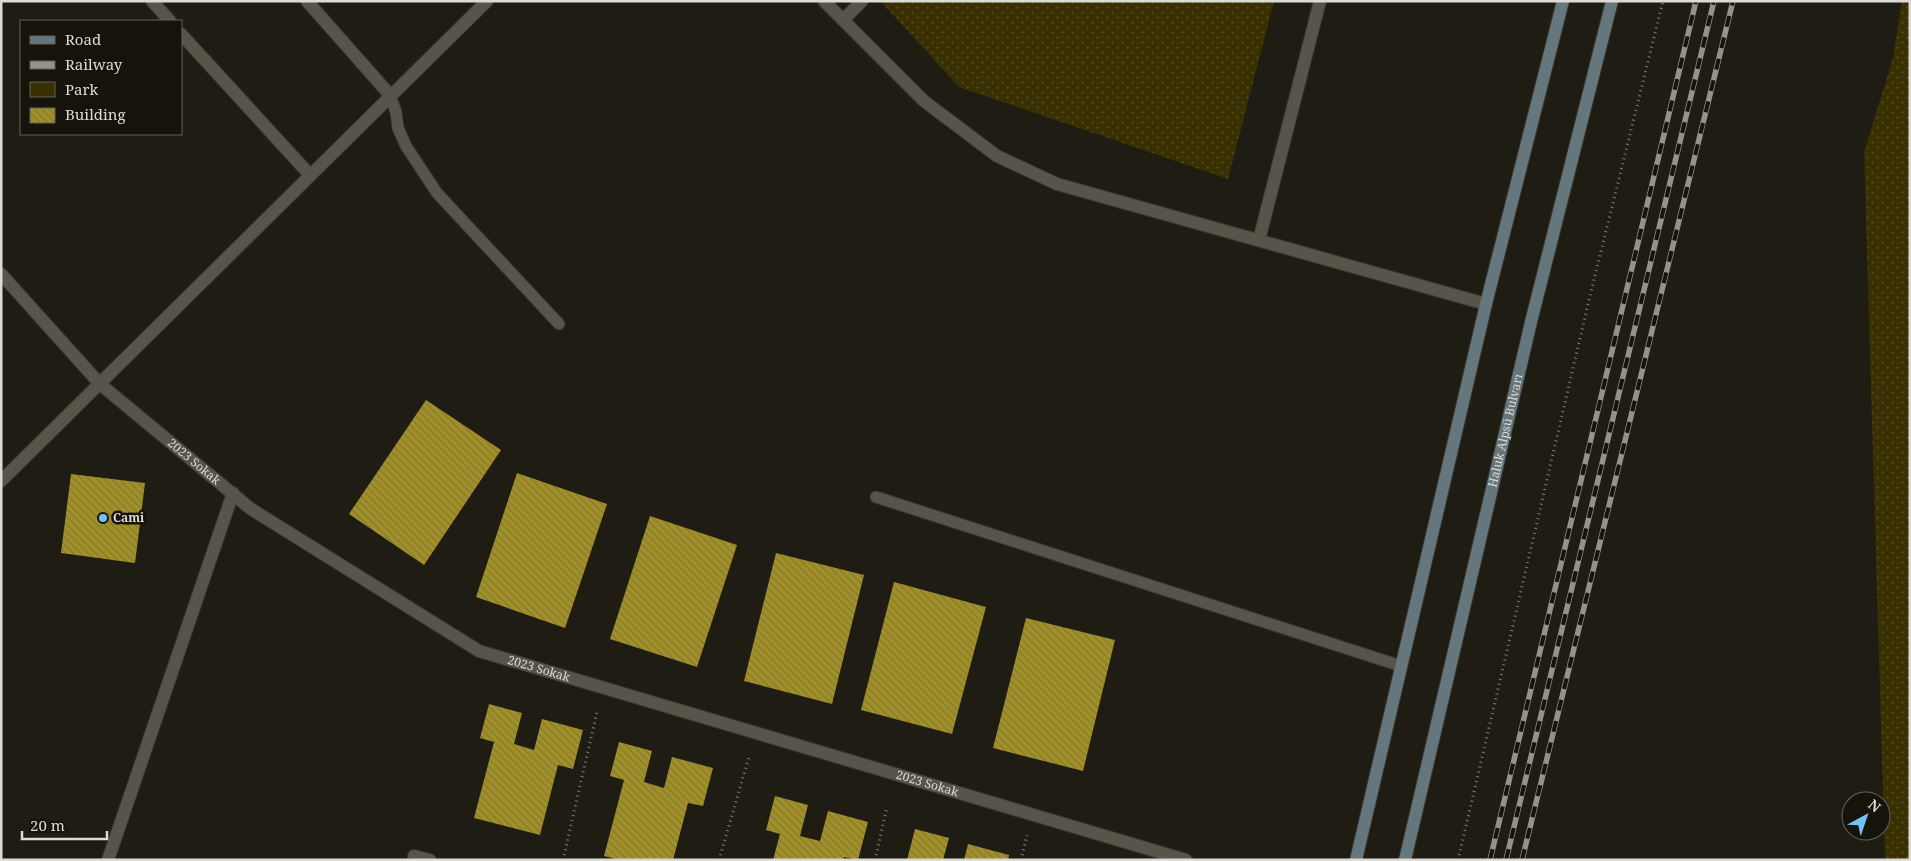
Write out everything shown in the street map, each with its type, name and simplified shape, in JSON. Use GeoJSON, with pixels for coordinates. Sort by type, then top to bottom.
{"type":"FeatureCollection","features":[{"type":"Feature","properties":{"kind":"main road"},"geometry":{"type":"LineString","coordinates":[[1356,860],[1486,304],[1563,1]]}},
{"type":"Feature","properties":{"kind":"main road","name":"Haluk Alpsü Bulvarı"},"geometry":{"type":"LineString","coordinates":[[1405,860],[1531,322],[1612,1]]}},
{"type":"Feature","properties":{"kind":"street"},"geometry":{"type":"LineString","coordinates":[[152,1],[169,20]]}},
{"type":"Feature","properties":{"kind":"street"},"geometry":{"type":"LineString","coordinates":[[307,1],[390,95]]}},
{"type":"Feature","properties":{"kind":"street"},"geometry":{"type":"LineString","coordinates":[[1,481],[487,1]]}},
{"type":"Feature","properties":{"kind":"street"},"geometry":{"type":"LineString","coordinates":[[824,1],[924,101],[997,156],[1057,184],[1486,304]]}},
{"type":"Feature","properties":{"kind":"street"},"geometry":{"type":"LineString","coordinates":[[843,20],[862,1]]}},
{"type":"Feature","properties":{"kind":"street"},"geometry":{"type":"LineString","coordinates":[[1259,240],[1320,1]]}},
{"type":"Feature","properties":{"kind":"street"},"geometry":{"type":"LineString","coordinates":[[182,35],[310,175]]}},
{"type":"Feature","properties":{"kind":"street","name":"2023 Sokak"},"geometry":{"type":"LineString","coordinates":[[1,274],[100,384],[251,509],[479,651],[1186,860]]}},
{"type":"Feature","properties":{"kind":"street"},"geometry":{"type":"LineString","coordinates":[[108,860],[233,493]]}},
{"type":"Feature","properties":{"kind":"street"},"geometry":{"type":"LineString","coordinates":[[414,856],[430,860]]}},
{"type":"Feature","properties":{"kind":"lane"},"geometry":{"type":"LineString","coordinates":[[390,95],[396,112],[398,128],[406,146],[437,193],[559,324]]}},
{"type":"Feature","properties":{"kind":"lane"},"geometry":{"type":"LineString","coordinates":[[876,497],[1401,666]]}},
{"type":"Feature","properties":{"kind":"path"},"geometry":{"type":"LineString","coordinates":[[1458,860],[1589,300],[1663,1]]}},
{"type":"Feature","properties":{"kind":"path"},"geometry":{"type":"LineString","coordinates":[[563,860],[597,712]]}},
{"type":"Feature","properties":{"kind":"path"},"geometry":{"type":"LineString","coordinates":[[719,860],[749,757]]}},
{"type":"Feature","properties":{"kind":"path"},"geometry":{"type":"LineString","coordinates":[[875,860],[887,807]]}},
{"type":"Feature","properties":{"kind":"path"},"geometry":{"type":"LineString","coordinates":[[1021,860],[1028,832]]}},
{"type":"Feature","properties":{"kind":"green space"},"geometry":{"type":"Polygon","coordinates":[[[886,1],[1274,1],[1228,179],[959,87],[883,4],[886,1]]]}},
{"type":"Feature","properties":{"kind":"green space"},"geometry":{"type":"Polygon","coordinates":[[[1902,1],[1910,1],[1910,860],[1885,860],[1884,841],[1891,841],[1891,791],[1883,791],[1864,152],[1893,58],[1902,1]]]}},
{"type":"Feature","properties":{"kind":"building"},"geometry":{"type":"Polygon","coordinates":[[[426,400],[501,450],[424,565],[349,514],[426,400]]]}},
{"type":"Feature","properties":{"kind":"building"},"geometry":{"type":"Polygon","coordinates":[[[517,473],[607,504],[565,628],[476,597],[517,473]]]}},
{"type":"Feature","properties":{"kind":"building","name":"Cami"},"geometry":{"type":"Polygon","coordinates":[[[71,474],[145,483],[135,563],[61,553],[71,474]]]}},
{"type":"Feature","properties":{"kind":"building"},"geometry":{"type":"Polygon","coordinates":[[[650,516],[737,545],[697,667],[610,639],[650,516]]]}},
{"type":"Feature","properties":{"kind":"building"},"geometry":{"type":"Polygon","coordinates":[[[776,553],[864,575],[832,704],[744,681],[776,553]]]}},
{"type":"Feature","properties":{"kind":"building"},"geometry":{"type":"Polygon","coordinates":[[[894,582],[986,607],[952,734],[861,710],[894,582]]]}},
{"type":"Feature","properties":{"kind":"building"},"geometry":{"type":"Polygon","coordinates":[[[1026,618],[1115,640],[1083,771],[993,748],[1026,618]]]}},
{"type":"Feature","properties":{"kind":"building"},"geometry":{"type":"Polygon","coordinates":[[[489,704],[522,713],[514,744],[534,750],[542,719],[583,730],[573,769],[558,765],[540,835],[474,818],[494,742],[480,738],[489,704]]]}},
{"type":"Feature","properties":{"kind":"building"},"geometry":{"type":"Polygon","coordinates":[[[619,742],[652,751],[644,782],[664,788],[672,757],[713,768],[703,806],[688,803],[673,860],[620,860],[604,856],[624,780],[610,776],[619,742]]]}},
{"type":"Feature","properties":{"kind":"building"},"geometry":{"type":"Polygon","coordinates":[[[775,796],[808,805],[800,836],[820,841],[828,811],[868,822],[858,860],[844,857],[843,860],[773,860],[780,834],[766,830],[775,796]]]}},
{"type":"Feature","properties":{"kind":"building"},"geometry":{"type":"Polygon","coordinates":[[[915,829],[949,838],[943,860],[907,860],[915,829]]]}},
{"type":"Feature","properties":{"kind":"building"},"geometry":{"type":"Polygon","coordinates":[[[968,844],[1009,855],[1008,860],[964,860],[968,844]]]}},
{"type":"Feature","properties":{"kind":"railway"},"geometry":{"type":"LineString","coordinates":[[1490,860],[1696,1]]}},
{"type":"Feature","properties":{"kind":"railway"},"geometry":{"type":"LineString","coordinates":[[1506,860],[1714,1]]}},
{"type":"Feature","properties":{"kind":"railway"},"geometry":{"type":"LineString","coordinates":[[1522,860],[1733,1]]}},
{"type":"Feature","properties":{"kind":"place","name":"Cami"},"geometry":{"type":"Point","coordinates":[103,518]}}]}
